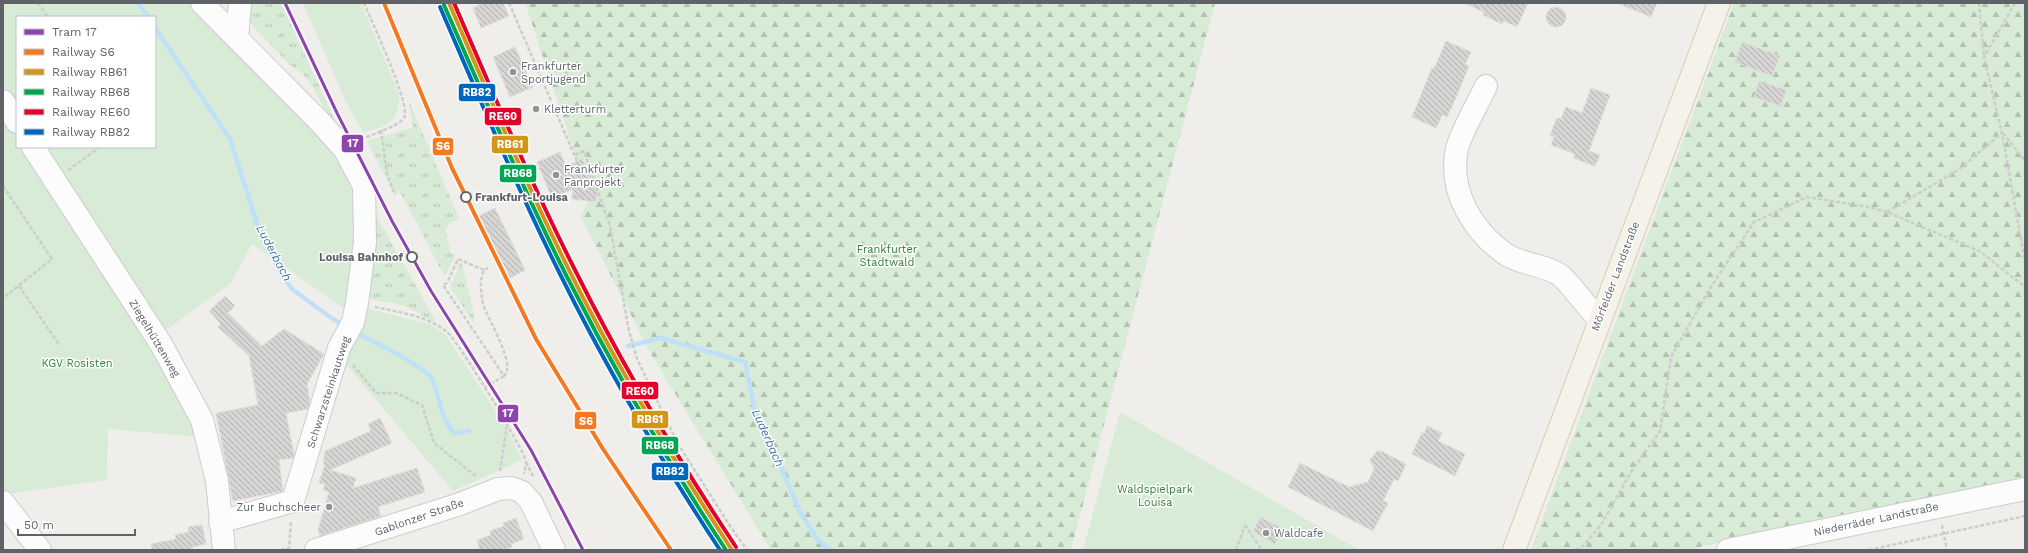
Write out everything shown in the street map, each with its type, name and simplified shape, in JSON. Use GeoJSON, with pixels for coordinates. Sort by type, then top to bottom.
{"type":"FeatureCollection","features":[{"type":"Feature","properties":{"kind":"main road","name":"Mörfelder Landstraße"},"geometry":{"type":"LineString","coordinates":[[1514,550],[1599,319],[1719,3]]}},
{"type":"Feature","properties":{"kind":"street","name":"Schwarzsteinkautweg"},"geometry":{"type":"LineString","coordinates":[[202,3],[345,150],[364,186],[365,242],[349,327],[293,501]]}},
{"type":"Feature","properties":{"kind":"street"},"geometry":{"type":"LineString","coordinates":[[237,38],[240,3]]}},
{"type":"Feature","properties":{"kind":"street"},"geometry":{"type":"LineString","coordinates":[[1486,86],[1457,148],[1454,172],[1462,200],[1470,218],[1484,235],[1508,255],[1560,276],[1599,319]]}},
{"type":"Feature","properties":{"kind":"street"},"geometry":{"type":"LineString","coordinates":[[3,101],[16,120]]}},
{"type":"Feature","properties":{"kind":"street","name":"Ziegelhüttenweg"},"geometry":{"type":"LineString","coordinates":[[34,148],[161,344],[202,420],[217,481],[224,550]]}},
{"type":"Feature","properties":{"kind":"street","name":"Gablonzer Straße"},"geometry":{"type":"LineString","coordinates":[[316,550],[460,504],[490,485],[511,488],[522,492]]}},
{"type":"Feature","properties":{"kind":"street","name":"Niederräder Landstraße"},"geometry":{"type":"LineString","coordinates":[[1728,550],[2025,488]]}},
{"type":"Feature","properties":{"kind":"street"},"geometry":{"type":"LineString","coordinates":[[522,492],[531,502],[548,548]]}},
{"type":"Feature","properties":{"kind":"street"},"geometry":{"type":"LineString","coordinates":[[220,522],[293,501]]}},
{"type":"Feature","properties":{"kind":"street"},"geometry":{"type":"LineString","coordinates":[[3,502],[40,550]]}},
{"type":"Feature","properties":{"kind":"path"},"geometry":{"type":"LineString","coordinates":[[38,3],[47,16]]}},
{"type":"Feature","properties":{"kind":"path"},"geometry":{"type":"LineString","coordinates":[[345,150],[367,136],[400,123],[406,117],[406,110],[397,82],[364,3]]}},
{"type":"Feature","properties":{"kind":"path"},"geometry":{"type":"LineString","coordinates":[[509,3],[578,161]]}},
{"type":"Feature","properties":{"kind":"path"},"geometry":{"type":"LineString","coordinates":[[1979,3],[1984,57],[2002,132],[2025,262]]}},
{"type":"Feature","properties":{"kind":"path"},"geometry":{"type":"LineString","coordinates":[[1984,57],[2015,3]]}},
{"type":"Feature","properties":{"kind":"path"},"geometry":{"type":"LineString","coordinates":[[381,130],[387,174],[395,195]]}},
{"type":"Feature","properties":{"kind":"path"},"geometry":{"type":"LineString","coordinates":[[2002,132],[2025,161]]}},
{"type":"Feature","properties":{"kind":"path"},"geometry":{"type":"LineString","coordinates":[[1887,212],[1958,170],[2002,132]]}},
{"type":"Feature","properties":{"kind":"path"},"geometry":{"type":"LineString","coordinates":[[55,180],[99,148]]}},
{"type":"Feature","properties":{"kind":"path"},"geometry":{"type":"LineString","coordinates":[[575,154],[584,151],[610,226],[629,331],[637,359],[678,444],[747,550]]}},
{"type":"Feature","properties":{"kind":"path"},"geometry":{"type":"LineString","coordinates":[[3,186],[52,259],[3,298]]}},
{"type":"Feature","properties":{"kind":"path"},"geometry":{"type":"LineString","coordinates":[[1576,550],[1583,546],[1601,526],[1631,472],[1660,431],[1671,357],[1709,290],[1754,222],[1807,198],[1869,207],[1887,212],[1981,252],[2025,287]]}},
{"type":"Feature","properties":{"kind":"path"},"geometry":{"type":"LineString","coordinates":[[486,231],[501,223]]}},
{"type":"Feature","properties":{"kind":"path"},"geometry":{"type":"LineString","coordinates":[[493,227],[496,232]]}},
{"type":"Feature","properties":{"kind":"path"},"geometry":{"type":"LineString","coordinates":[[484,270],[458,259],[447,283],[443,285],[504,376]]}},
{"type":"Feature","properties":{"kind":"path"},"geometry":{"type":"LineString","coordinates":[[485,387],[507,374],[508,368],[484,305],[480,279],[484,270],[488,268]]}},
{"type":"Feature","properties":{"kind":"path"},"geometry":{"type":"LineString","coordinates":[[19,286],[60,346]]}},
{"type":"Feature","properties":{"kind":"path"},"geometry":{"type":"LineString","coordinates":[[507,426],[490,485],[434,443],[422,405],[396,393],[376,393],[349,327],[404,314],[429,322],[448,332],[485,387],[507,426],[526,462],[522,492]]}},
{"type":"Feature","properties":{"kind":"path"},"geometry":{"type":"LineString","coordinates":[[281,550],[289,548],[293,501]]}},
{"type":"Feature","properties":{"kind":"path"},"geometry":{"type":"LineString","coordinates":[[1869,550],[2025,516]]}},
{"type":"Feature","properties":{"kind":"path"},"geometry":{"type":"LineString","coordinates":[[1942,523],[1947,550]]}},
{"type":"Feature","properties":{"kind":"path"},"geometry":{"type":"LineString","coordinates":[[1236,550],[1244,525],[1262,550]]}},
{"type":"Feature","properties":{"kind":"green space"},"geometry":{"type":"Polygon","coordinates":[[[3,3],[198,3],[349,168],[359,208],[346,310],[252,244],[231,283],[166,330],[42,148],[156,148],[156,16],[16,16],[16,110],[3,90],[3,3]]]}},
{"type":"Feature","properties":{"kind":"green space"},"geometry":{"type":"Polygon","coordinates":[[[231,3],[281,3],[340,131],[330,119],[312,86],[302,73],[290,65],[231,3]]]}},
{"type":"Feature","properties":{"kind":"green space"},"geometry":{"type":"Polygon","coordinates":[[[303,3],[361,3],[399,94],[397,110],[390,121],[385,125],[363,132],[346,102],[303,3]]]}},
{"type":"Feature","properties":{"kind":"green space","name":"Frankfurter Stadtwald"},"geometry":{"type":"Polygon","coordinates":[[[525,3],[1215,3],[1071,550],[771,550],[652,356],[581,217],[592,191],[576,156],[525,3]]]}},
{"type":"Feature","properties":{"kind":"green space"},"geometry":{"type":"Polygon","coordinates":[[[1734,3],[2025,3],[2025,480],[1685,550],[1531,550],[1734,3]]]}},
{"type":"Feature","properties":{"kind":"green space"},"geometry":{"type":"Polygon","coordinates":[[[408,99],[459,218],[450,223],[445,230],[451,253],[456,255],[445,277],[400,192],[395,195],[367,141],[413,127],[408,99]]]}},
{"type":"Feature","properties":{"kind":"green space","name":"KGV Rosisten"},"geometry":{"type":"Polygon","coordinates":[[[3,110],[16,130],[16,148],[29,148],[107,267],[200,437],[108,429],[107,480],[8,494],[3,487],[3,110]]]}},
{"type":"Feature","properties":{"kind":"green space"},"geometry":{"type":"Polygon","coordinates":[[[374,212],[436,321],[432,321],[402,305],[374,300],[365,296],[374,212]]]}},
{"type":"Feature","properties":{"kind":"green space"},"geometry":{"type":"Polygon","coordinates":[[[460,263],[462,264],[472,305],[475,325],[450,287],[460,263]]]}},
{"type":"Feature","properties":{"kind":"green space"},"geometry":{"type":"Polygon","coordinates":[[[366,308],[429,324],[445,334],[506,427],[522,460],[453,491],[344,362],[366,308]]]}},
{"type":"Feature","properties":{"kind":"green space","name":"Waldspielpark Louisa"},"geometry":{"type":"Polygon","coordinates":[[[1120,412],[1359,550],[1083,550],[1120,412]]]}},
{"type":"Feature","properties":{"kind":"building"},"geometry":{"type":"Polygon","coordinates":[[[484,3],[503,3],[509,16],[481,28],[473,8],[484,3]]]}},
{"type":"Feature","properties":{"kind":"building"},"geometry":{"type":"Polygon","coordinates":[[[1464,3],[1528,3],[1517,27],[1504,21],[1502,24],[1483,15],[1484,12],[1464,3]]]}},
{"type":"Feature","properties":{"kind":"building"},"geometry":{"type":"Polygon","coordinates":[[[1617,3],[1657,3],[1651,17],[1617,3]]]}},
{"type":"Feature","properties":{"kind":"building"},"geometry":{"type":"Polygon","coordinates":[[[1556,7],[1563,10],[1566,17],[1563,24],[1556,27],[1549,24],[1546,17],[1549,10],[1556,7]]]}},
{"type":"Feature","properties":{"kind":"building"},"geometry":{"type":"Polygon","coordinates":[[[1446,41],[1471,52],[1465,64],[1469,66],[1455,100],[1447,117],[1442,115],[1436,128],[1412,117],[1432,68],[1434,69],[1446,41]]]}},
{"type":"Feature","properties":{"kind":"building"},"geometry":{"type":"Polygon","coordinates":[[[1742,42],[1780,56],[1772,76],[1735,62],[1742,42]]]}},
{"type":"Feature","properties":{"kind":"building","name":"Frankfurter Sportjugend"},"geometry":{"type":"Polygon","coordinates":[[[515,47],[533,87],[510,97],[493,57],[515,47]]]}},
{"type":"Feature","properties":{"kind":"building"},"geometry":{"type":"Polygon","coordinates":[[[1759,81],[1786,90],[1781,106],[1754,97],[1759,81]]]}},
{"type":"Feature","properties":{"kind":"building"},"geometry":{"type":"Polygon","coordinates":[[[1591,88],[1610,95],[1589,151],[1600,155],[1595,166],[1573,158],[1575,154],[1551,145],[1554,137],[1550,135],[1557,118],[1561,119],[1566,107],[1582,113],[1591,88]]]}},
{"type":"Feature","properties":{"kind":"building"},"geometry":{"type":"Polygon","coordinates":[[[560,152],[566,166],[582,159],[598,194],[595,202],[572,199],[573,189],[552,198],[537,162],[560,152]]]}},
{"type":"Feature","properties":{"kind":"building"},"geometry":{"type":"Polygon","coordinates":[[[495,208],[525,270],[510,278],[479,216],[495,208]]]}},
{"type":"Feature","properties":{"kind":"building"},"geometry":{"type":"Polygon","coordinates":[[[225,296],[235,306],[228,313],[262,346],[284,329],[324,354],[307,384],[310,402],[308,409],[286,413],[294,455],[293,458],[279,460],[283,491],[233,501],[216,413],[258,405],[249,356],[218,327],[221,324],[209,311],[225,296]]]}},
{"type":"Feature","properties":{"kind":"building"},"geometry":{"type":"Polygon","coordinates":[[[380,418],[392,443],[330,470],[356,478],[353,488],[417,468],[425,492],[378,507],[381,516],[320,536],[318,530],[329,492],[323,490],[325,484],[319,483],[325,464],[323,464],[325,451],[371,431],[368,424],[380,418]]]}},
{"type":"Feature","properties":{"kind":"building"},"geometry":{"type":"Polygon","coordinates":[[[1427,426],[1442,433],[1438,441],[1465,454],[1455,476],[1412,454],[1422,432],[1424,434],[1427,426]]]}},
{"type":"Feature","properties":{"kind":"building"},"geometry":{"type":"Polygon","coordinates":[[[1377,451],[1381,451],[1406,464],[1398,481],[1394,479],[1383,501],[1388,503],[1373,531],[1288,487],[1300,463],[1349,487],[1368,482],[1374,469],[1370,460],[1377,451]]]}},
{"type":"Feature","properties":{"kind":"building"},"geometry":{"type":"Polygon","coordinates":[[[1260,517],[1284,529],[1275,544],[1253,532],[1260,517]]]}},
{"type":"Feature","properties":{"kind":"building"},"geometry":{"type":"Polygon","coordinates":[[[516,518],[524,539],[511,544],[512,547],[504,550],[480,550],[477,540],[491,535],[490,531],[504,526],[503,523],[516,518]]]}},
{"type":"Feature","properties":{"kind":"building"},"geometry":{"type":"Polygon","coordinates":[[[202,525],[206,544],[192,547],[192,550],[152,550],[151,544],[176,539],[175,535],[189,532],[188,527],[202,525]]]}},
{"type":"Feature","properties":{"kind":"waterway","name":"Luderbach"},"geometry":{"type":"LineString","coordinates":[[138,3],[147,16]]}},
{"type":"Feature","properties":{"kind":"waterway","name":"Luderbach"},"geometry":{"type":"LineString","coordinates":[[156,29],[230,139],[261,236],[282,275],[292,289],[330,317],[345,326]]}},
{"type":"Feature","properties":{"kind":"waterway","name":"Luderbach"},"geometry":{"type":"LineString","coordinates":[[355,332],[397,354],[428,374],[435,386],[443,414],[449,427],[454,433],[469,431]]}},
{"type":"Feature","properties":{"kind":"waterway","name":"Luderbach"},"geometry":{"type":"LineString","coordinates":[[628,346],[661,338],[745,362],[755,412],[771,443],[800,512],[818,540],[830,550]]}},
{"type":"Feature","properties":{"kind":"railway"},"geometry":{"type":"LineString","coordinates":[[422,3],[484,144],[550,283],[585,352],[621,419],[703,550]]}},
{"type":"Feature","properties":{"kind":"tram line","name":"17"},"geometry":{"type":"LineString","coordinates":[[285,3],[337,113],[392,221],[431,291],[531,450],[583,550]]}},
{"type":"Feature","properties":{"kind":"rail line","name":"S6"},"geometry":{"type":"LineString","coordinates":[[384,3],[452,168],[536,339],[603,449],[671,550]]}},
{"type":"Feature","properties":{"kind":"rail line","name":"RB61"},"geometry":{"type":"LineString","coordinates":[[449,3],[523,172],[588,308],[647,413],[732,550]]}},
{"type":"Feature","properties":{"kind":"rail line","name":"RE60"},"geometry":{"type":"LineString","coordinates":[[454,3],[528,171],[593,306],[651,411],[736,547]]}},
{"type":"Feature","properties":{"kind":"rail line","name":"RB68"},"geometry":{"type":"LineString","coordinates":[[444,5],[534,208],[584,310],[642,415],[726,550]]}},
{"type":"Feature","properties":{"kind":"rail line","name":"RB82"},"geometry":{"type":"LineString","coordinates":[[440,7],[514,176],[579,311],[636,416],[720,550]]}},
{"type":"Feature","properties":{"kind":"place","name":"Frankfurter Sportjugend"},"geometry":{"type":"Point","coordinates":[513,72]}},
{"type":"Feature","properties":{"kind":"place","name":"Kletterturm"},"geometry":{"type":"Point","coordinates":[536,109]}},
{"type":"Feature","properties":{"kind":"place","name":"Frankfurter Fanprojekt"},"geometry":{"type":"Point","coordinates":[556,175]}},
{"type":"Feature","properties":{"kind":"place","name":"Frankfurt-Louisa"},"geometry":{"type":"Point","coordinates":[466,197]}},
{"type":"Feature","properties":{"kind":"place","name":"Louisa Bahnhof"},"geometry":{"type":"Point","coordinates":[412,257]}},
{"type":"Feature","properties":{"kind":"place","name":"Zur Buchscheer"},"geometry":{"type":"Point","coordinates":[329,507]}},
{"type":"Feature","properties":{"kind":"place","name":"Waldcafe"},"geometry":{"type":"Point","coordinates":[1266,533]}}]}
